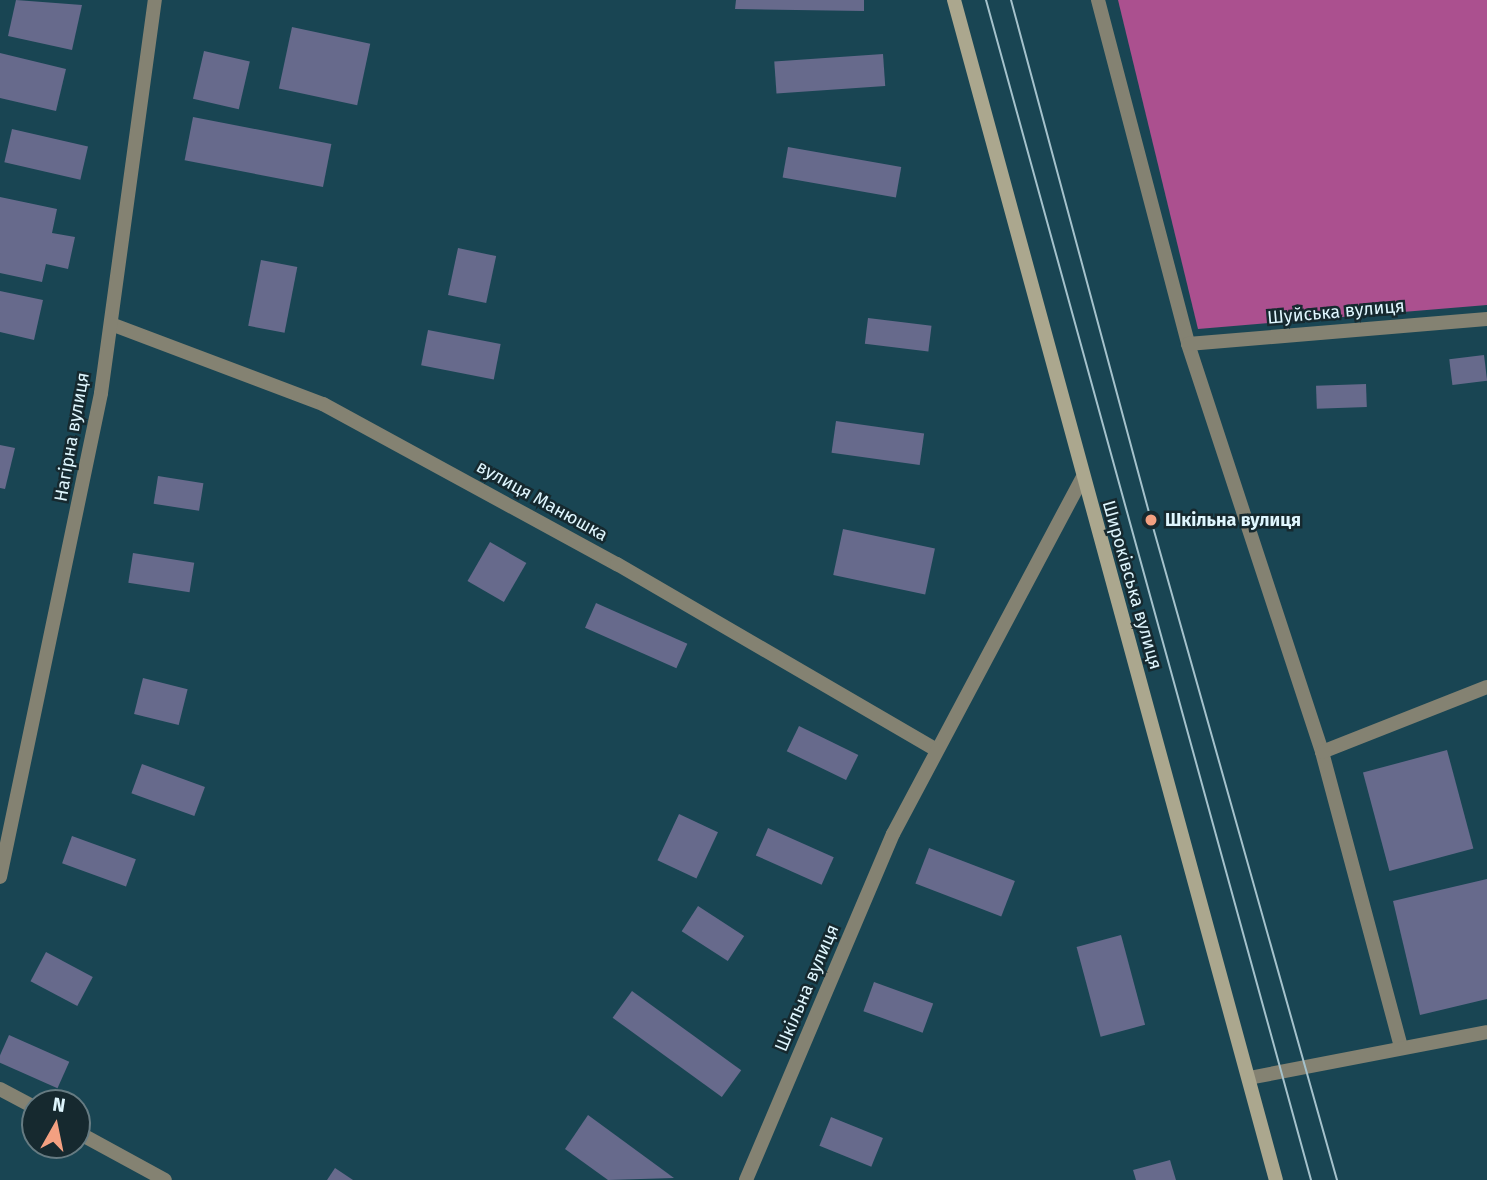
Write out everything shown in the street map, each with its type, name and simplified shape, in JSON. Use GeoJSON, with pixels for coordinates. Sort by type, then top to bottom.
{"type":"FeatureCollection","features":[{"type":"Feature","properties":{"kind":"main road","name":"Широківська вулиця"},"geometry":{"type":"LineString","coordinates":[[954,0],[1082,478],[1250,1078],[1276,1180]]}},
{"type":"Feature","properties":{"kind":"street","name":"Нагірна вулиця"},"geometry":{"type":"LineString","coordinates":[[0,877],[73,542],[111,324],[155,0]]}},
{"type":"Feature","properties":{"kind":"street"},"geometry":{"type":"LineString","coordinates":[[1098,0],[1188,344],[1322,752],[1401,1047]]}},
{"type":"Feature","properties":{"kind":"street","name":"Шуйська вулиця"},"geometry":{"type":"LineString","coordinates":[[1188,344],[1487,319]]}},
{"type":"Feature","properties":{"kind":"street","name":"вулиця Манюшка"},"geometry":{"type":"LineString","coordinates":[[111,324],[323,404],[617,564],[937,750]]}},
{"type":"Feature","properties":{"kind":"street","name":"Шкільна вулиця"},"geometry":{"type":"LineString","coordinates":[[746,1180],[893,834],[1082,478]]}},
{"type":"Feature","properties":{"kind":"street"},"geometry":{"type":"LineString","coordinates":[[1322,752],[1487,687]]}},
{"type":"Feature","properties":{"kind":"street"},"geometry":{"type":"LineString","coordinates":[[1250,1078],[1487,1032]]}},
{"type":"Feature","properties":{"kind":"street"},"geometry":{"type":"LineString","coordinates":[[0,1089],[21,1100]]}},
{"type":"Feature","properties":{"kind":"street"},"geometry":{"type":"LineString","coordinates":[[91,1140],[165,1180]]}},
{"type":"Feature","properties":{"kind":"shaded area"},"geometry":{"type":"Polygon","coordinates":[[[1118,0],[1487,0],[1487,305],[1198,329],[1118,0]]]}},
{"type":"Feature","properties":{"kind":"building"},"geometry":{"type":"Polygon","coordinates":[[[16,0],[82,5],[72,50],[8,36],[16,0]]]}},
{"type":"Feature","properties":{"kind":"building"},"geometry":{"type":"Polygon","coordinates":[[[736,0],[864,0],[864,11],[735,9],[736,0]]]}},
{"type":"Feature","properties":{"kind":"building"},"geometry":{"type":"Polygon","coordinates":[[[292,27],[370,44],[357,105],[279,89],[292,27]]]}},
{"type":"Feature","properties":{"kind":"building"},"geometry":{"type":"Polygon","coordinates":[[[204,51],[250,62],[239,109],[193,99],[204,51]]]}},
{"type":"Feature","properties":{"kind":"building"},"geometry":{"type":"Polygon","coordinates":[[[0,53],[66,69],[56,111],[0,98],[0,53]]]}},
{"type":"Feature","properties":{"kind":"building"},"geometry":{"type":"Polygon","coordinates":[[[883,54],[885,86],[776,94],[774,62],[883,54]]]}},
{"type":"Feature","properties":{"kind":"building"},"geometry":{"type":"Polygon","coordinates":[[[193,117],[331,144],[323,187],[185,160],[193,117]]]}},
{"type":"Feature","properties":{"kind":"building"},"geometry":{"type":"Polygon","coordinates":[[[12,129],[88,147],[80,180],[4,162],[12,129]]]}},
{"type":"Feature","properties":{"kind":"building"},"geometry":{"type":"Polygon","coordinates":[[[788,147],[901,167],[896,197],[783,178],[788,147]]]}},
{"type":"Feature","properties":{"kind":"building"},"geometry":{"type":"Polygon","coordinates":[[[0,197],[57,209],[52,233],[75,237],[68,269],[46,264],[42,282],[0,273],[0,197]]]}},
{"type":"Feature","properties":{"kind":"building"},"geometry":{"type":"Polygon","coordinates":[[[458,248],[496,256],[486,303],[448,295],[458,248]]]}},
{"type":"Feature","properties":{"kind":"building"},"geometry":{"type":"Polygon","coordinates":[[[261,260],[297,267],[285,333],[248,326],[261,260]]]}},
{"type":"Feature","properties":{"kind":"building"},"geometry":{"type":"Polygon","coordinates":[[[0,291],[43,300],[34,340],[0,332],[0,291]]]}},
{"type":"Feature","properties":{"kind":"building"},"geometry":{"type":"Polygon","coordinates":[[[868,318],[932,326],[928,352],[865,344],[868,318]]]}},
{"type":"Feature","properties":{"kind":"building"},"geometry":{"type":"Polygon","coordinates":[[[428,330],[501,344],[494,379],[421,365],[428,330]]]}},
{"type":"Feature","properties":{"kind":"building"},"geometry":{"type":"Polygon","coordinates":[[[1484,355],[1487,381],[1452,385],[1449,359],[1484,355]]]}},
{"type":"Feature","properties":{"kind":"building"},"geometry":{"type":"Polygon","coordinates":[[[1366,384],[1367,407],[1317,409],[1316,386],[1366,384]]]}},
{"type":"Feature","properties":{"kind":"building"},"geometry":{"type":"Polygon","coordinates":[[[836,421],[924,433],[920,465],[832,453],[836,421]]]}},
{"type":"Feature","properties":{"kind":"building"},"geometry":{"type":"Polygon","coordinates":[[[0,445],[15,448],[5,489],[0,488],[0,445]]]}},
{"type":"Feature","properties":{"kind":"building"},"geometry":{"type":"Polygon","coordinates":[[[158,476],[203,483],[199,511],[154,504],[158,476]]]}},
{"type":"Feature","properties":{"kind":"building"},"geometry":{"type":"Polygon","coordinates":[[[843,529],[935,549],[925,595],[833,575],[843,529]]]}},
{"type":"Feature","properties":{"kind":"building"},"geometry":{"type":"Polygon","coordinates":[[[490,542],[526,563],[504,602],[468,581],[490,542]]]}},
{"type":"Feature","properties":{"kind":"building"},"geometry":{"type":"Polygon","coordinates":[[[133,553],[194,563],[190,592],[128,583],[133,553]]]}},
{"type":"Feature","properties":{"kind":"building"},"geometry":{"type":"Polygon","coordinates":[[[596,603],[687,644],[676,668],[585,628],[596,603]]]}},
{"type":"Feature","properties":{"kind":"building"},"geometry":{"type":"Polygon","coordinates":[[[143,678],[188,689],[179,725],[134,714],[143,678]]]}},
{"type":"Feature","properties":{"kind":"building"},"geometry":{"type":"Polygon","coordinates":[[[799,726],[858,755],[846,780],[787,751],[799,726]]]}},
{"type":"Feature","properties":{"kind":"building"},"geometry":{"type":"Polygon","coordinates":[[[1447,750],[1473,849],[1389,871],[1363,773],[1447,750]]]}},
{"type":"Feature","properties":{"kind":"building"},"geometry":{"type":"Polygon","coordinates":[[[142,764],[205,787],[194,816],[131,793],[142,764]]]}},
{"type":"Feature","properties":{"kind":"building"},"geometry":{"type":"Polygon","coordinates":[[[679,814],[718,832],[696,878],[657,860],[679,814]]]}},
{"type":"Feature","properties":{"kind":"building"},"geometry":{"type":"Polygon","coordinates":[[[768,828],[834,857],[822,885],[756,855],[768,828]]]}},
{"type":"Feature","properties":{"kind":"building"},"geometry":{"type":"Polygon","coordinates":[[[72,836],[136,859],[126,887],[62,863],[72,836]]]}},
{"type":"Feature","properties":{"kind":"building"},"geometry":{"type":"Polygon","coordinates":[[[929,848],[1015,881],[1001,916],[915,883],[929,848]]]}},
{"type":"Feature","properties":{"kind":"building"},"geometry":{"type":"Polygon","coordinates":[[[1487,879],[1487,999],[1420,1015],[1393,901],[1487,879]]]}},
{"type":"Feature","properties":{"kind":"building"},"geometry":{"type":"Polygon","coordinates":[[[698,906],[744,936],[728,961],[682,931],[698,906]]]}},
{"type":"Feature","properties":{"kind":"building"},"geometry":{"type":"Polygon","coordinates":[[[1121,935],[1145,1025],[1101,1037],[1077,947],[1121,935]]]}},
{"type":"Feature","properties":{"kind":"building"},"geometry":{"type":"Polygon","coordinates":[[[46,952],[93,977],[77,1006],[31,981],[46,952]]]}},
{"type":"Feature","properties":{"kind":"building"},"geometry":{"type":"Polygon","coordinates":[[[874,982],[933,1004],[923,1033],[863,1011],[874,982]]]}},
{"type":"Feature","properties":{"kind":"building"},"geometry":{"type":"Polygon","coordinates":[[[632,991],[741,1070],[722,1097],[613,1018],[632,991]]]}},
{"type":"Feature","properties":{"kind":"building"},"geometry":{"type":"Polygon","coordinates":[[[9,1035],[69,1062],[57,1088],[0,1063],[0,1055],[9,1035]]]}},
{"type":"Feature","properties":{"kind":"building"},"geometry":{"type":"Polygon","coordinates":[[[588,1115],[674,1178],[608,1180],[565,1149],[588,1115]]]}},
{"type":"Feature","properties":{"kind":"building"},"geometry":{"type":"Polygon","coordinates":[[[831,1117],[883,1138],[871,1167],[819,1146],[831,1117]]]}},
{"type":"Feature","properties":{"kind":"building"},"geometry":{"type":"Polygon","coordinates":[[[1170,1160],[1176,1180],[1136,1180],[1133,1170],[1170,1160]]]}},
{"type":"Feature","properties":{"kind":"building"},"geometry":{"type":"Polygon","coordinates":[[[335,1168],[353,1180],[327,1180],[335,1168]]]}},
{"type":"Feature","properties":{"kind":"tram line"},"geometry":{"type":"LineString","coordinates":[[986,0],[1311,1180]]}},
{"type":"Feature","properties":{"kind":"tram line"},"geometry":{"type":"LineString","coordinates":[[1011,0],[1151,520],[1337,1180]]}},
{"type":"Feature","properties":{"kind":"place","name":"Шкільна вулиця"},"geometry":{"type":"Point","coordinates":[1151,520]}}]}
